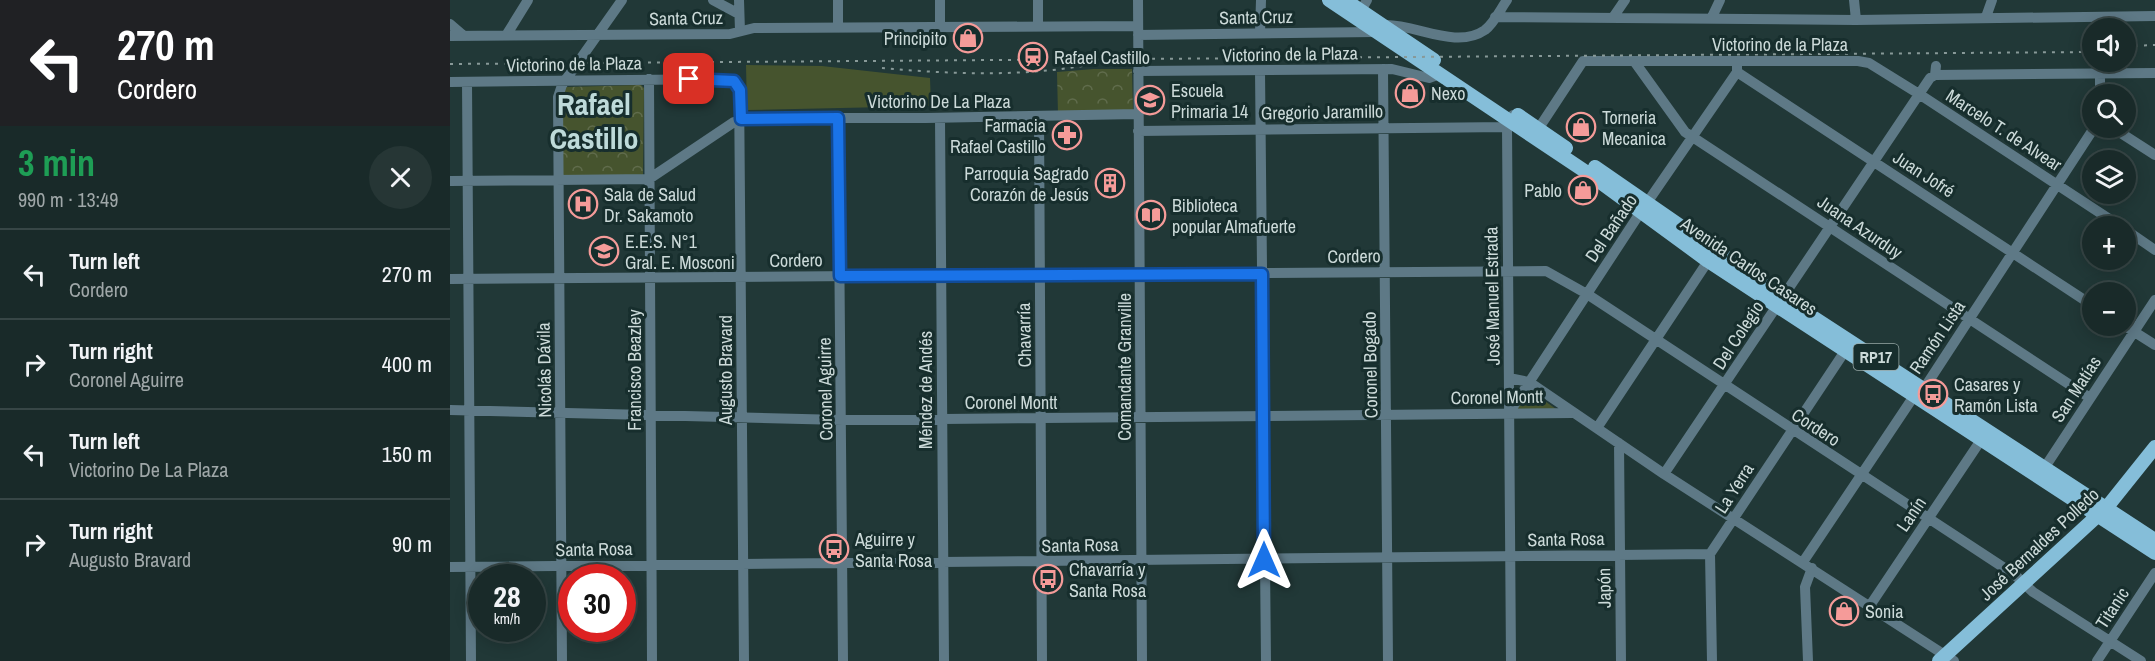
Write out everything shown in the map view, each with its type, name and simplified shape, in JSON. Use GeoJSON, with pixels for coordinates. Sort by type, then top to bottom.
{"type":"FeatureCollection","features":[{"type":"Feature","properties":{"kind":"main road","name":"Avenida Carlos Casares"},"geometry":{"type":"LineString","coordinates":[[1329,0],[1362,10]]}},
{"type":"Feature","properties":{"kind":"main road","name":"Avenida Carlos Casares"},"geometry":{"type":"LineString","coordinates":[[1345,0],[1362,10],[1380,29],[1440,74],[1510,120],[1536,133],[1780,302],[1919,392],[1981,440],[2102,512],[2155,540]]}},
{"type":"Feature","properties":{"kind":"main road","name":"Avenida Carlos Casares"},"geometry":{"type":"LineString","coordinates":[[1380,29],[1510,120]]}},
{"type":"Feature","properties":{"kind":"main road","name":"Avenida Carlos Casares"},"geometry":{"type":"LineString","coordinates":[[1643,208],[1708,261],[1780,302],[1845,351],[2045,467],[2155,553]]}},
{"type":"Feature","properties":{"kind":"main road","name":"José Bernaldes Polledo"},"geometry":{"type":"LineString","coordinates":[[1946,659],[2024,583],[2102,512],[2155,447]]}},
{"type":"Feature","properties":{"kind":"street"},"geometry":{"type":"LineString","coordinates":[[507,34],[528,0]]}},
{"type":"Feature","properties":{"kind":"street"},"geometry":{"type":"LineString","coordinates":[[566,80],[622,0]]}},
{"type":"Feature","properties":{"kind":"street"},"geometry":{"type":"LineString","coordinates":[[713,0],[739,14]]}},
{"type":"Feature","properties":{"kind":"street"},"geometry":{"type":"LineString","coordinates":[[739,0],[740,31]]}},
{"type":"Feature","properties":{"kind":"street"},"geometry":{"type":"LineString","coordinates":[[838,0],[838,27]]}},
{"type":"Feature","properties":{"kind":"street"},"geometry":{"type":"LineString","coordinates":[[940,0],[940,26]]}},
{"type":"Feature","properties":{"kind":"street"},"geometry":{"type":"LineString","coordinates":[[1038,0],[1038,26]]}},
{"type":"Feature","properties":{"kind":"street","name":"Comandante Granville"},"geometry":{"type":"LineString","coordinates":[[1138,0],[1142,661]]}},
{"type":"Feature","properties":{"kind":"street"},"geometry":{"type":"LineString","coordinates":[[1260,33],[1261,0]]}},
{"type":"Feature","properties":{"kind":"street","name":"Santa Cruz"},"geometry":{"type":"LineString","coordinates":[[450,36],[730,34],[740,31],[838,27],[1038,26],[1138,31],[1260,33],[1350,32],[1380,29],[1462,37],[1484,30],[1507,0]]}},
{"type":"Feature","properties":{"kind":"street"},"geometry":{"type":"LineString","coordinates":[[1614,16],[1625,0]]}},
{"type":"Feature","properties":{"kind":"street"},"geometry":{"type":"LineString","coordinates":[[1712,17],[1720,0]]}},
{"type":"Feature","properties":{"kind":"street"},"geometry":{"type":"LineString","coordinates":[[1854,0],[1856,20]]}},
{"type":"Feature","properties":{"kind":"street"},"geometry":{"type":"LineString","coordinates":[[1986,17],[1992,0]]}},
{"type":"Feature","properties":{"kind":"street"},"geometry":{"type":"LineString","coordinates":[[1350,32],[1362,10]]}},
{"type":"Feature","properties":{"kind":"street"},"geometry":{"type":"LineString","coordinates":[[1495,17],[1614,16],[1856,20],[2155,16]]}},
{"type":"Feature","properties":{"kind":"street"},"geometry":{"type":"LineString","coordinates":[[450,24],[464,36]]}},
{"type":"Feature","properties":{"kind":"street","name":"Victorino de la Plaza"},"geometry":{"type":"LineString","coordinates":[[1536,133],[1583,61],[1634,61],[1737,67],[1851,60],[1869,63]]}},
{"type":"Feature","properties":{"kind":"street","name":"Juana Azurduy"},"geometry":{"type":"LineString","coordinates":[[1634,61],[1681,128],[1692,137],[2090,398]]}},
{"type":"Feature","properties":{"kind":"street","name":"Marcelo T. de Alvear"},"geometry":{"type":"LineString","coordinates":[[1869,63],[2105,216]]}},
{"type":"Feature","properties":{"kind":"street","name":"Del Bañado"},"geometry":{"type":"LineString","coordinates":[[1509,413],[1737,67]]}},
{"type":"Feature","properties":{"kind":"street","name":"Juan Jofré"},"geometry":{"type":"LineString","coordinates":[[1737,67],[1875,162],[2082,298]]}},
{"type":"Feature","properties":{"kind":"street","name":"Victorino de la Plaza"},"geometry":{"type":"LineString","coordinates":[[1138,71],[1383,69],[1429,78],[1440,74]]}},
{"type":"Feature","properties":{"kind":"street","name":"Coronel Bogado"},"geometry":{"type":"LineString","coordinates":[[1383,69],[1388,661]]}},
{"type":"Feature","properties":{"kind":"street","name":"Del Colegio"},"geometry":{"type":"LineString","coordinates":[[1664,474],[1832,228],[1936,70],[2100,73]]}},
{"type":"Feature","properties":{"kind":"street"},"geometry":{"type":"LineString","coordinates":[[1260,71],[1266,661]]}},
{"type":"Feature","properties":{"kind":"street"},"geometry":{"type":"LineString","coordinates":[[2100,84],[2100,73],[2155,73]]}},
{"type":"Feature","properties":{"kind":"street","name":"Victorino de la Plaza"},"geometry":{"type":"LineString","coordinates":[[450,82],[649,79],[734,81]]}},
{"type":"Feature","properties":{"kind":"street","name":"Francisco Beazley"},"geometry":{"type":"LineString","coordinates":[[649,79],[652,661]]}},
{"type":"Feature","properties":{"kind":"street","name":"Nicolás Dávila"},"geometry":{"type":"LineString","coordinates":[[561,564],[558,97],[566,80]]}},
{"type":"Feature","properties":{"kind":"street","name":"Augusto Bravard"},"geometry":{"type":"LineString","coordinates":[[734,81],[740,90],[741,119],[744,661]]}},
{"type":"Feature","properties":{"kind":"street"},"geometry":{"type":"LineString","coordinates":[[467,82],[471,564]]}},
{"type":"Feature","properties":{"kind":"street","name":"Victorino De La Plaza"},"geometry":{"type":"LineString","coordinates":[[741,119],[1137,114]]}},
{"type":"Feature","properties":{"kind":"street","name":"Chavarría"},"geometry":{"type":"LineString","coordinates":[[1039,116],[1042,661]]}},
{"type":"Feature","properties":{"kind":"street","name":"Coronel Aguirre"},"geometry":{"type":"LineString","coordinates":[[838,118],[843,661]]}},
{"type":"Feature","properties":{"kind":"street","name":"Méndez de Andés"},"geometry":{"type":"LineString","coordinates":[[940,118],[944,661]]}},
{"type":"Feature","properties":{"kind":"street"},"geometry":{"type":"LineString","coordinates":[[450,181],[649,179],[741,119]]}},
{"type":"Feature","properties":{"kind":"street","name":"Gregorio Jaramillo"},"geometry":{"type":"LineString","coordinates":[[1138,131],[1383,127],[1510,120]]}},
{"type":"Feature","properties":{"kind":"street","name":"José Manuel Estrada"},"geometry":{"type":"LineString","coordinates":[[1510,120],[1508,271],[1511,661]]}},
{"type":"Feature","properties":{"kind":"street","name":"Ramón Lista"},"geometry":{"type":"LineString","coordinates":[[1808,661],[1805,587],[1808,565],[1860,475],[1969,319],[2087,138]]}},
{"type":"Feature","properties":{"kind":"street"},"geometry":{"type":"LineString","coordinates":[[2129,138],[2155,154]]}},
{"type":"Feature","properties":{"kind":"street"},"geometry":{"type":"LineString","coordinates":[[2136,237],[2155,250]]}},
{"type":"Feature","properties":{"kind":"street"},"geometry":{"type":"LineString","coordinates":[[1597,428],[1708,261]]}},
{"type":"Feature","properties":{"kind":"street","name":"Cordero"},"geometry":{"type":"LineString","coordinates":[[450,279],[1508,271],[1551,273],[1587,294],[1928,518],[2141,661]]}},
{"type":"Feature","properties":{"kind":"street","name":"San Matías"},"geometry":{"type":"LineString","coordinates":[[2136,321],[2155,300]]}},
{"type":"Feature","properties":{"kind":"street"},"geometry":{"type":"LineString","coordinates":[[2136,333],[2155,345]]}},
{"type":"Feature","properties":{"kind":"street","name":"San Matías"},"geometry":{"type":"LineString","coordinates":[[2045,467],[2090,398],[2125,336]]}},
{"type":"Feature","properties":{"kind":"street","name":"La Yerra"},"geometry":{"type":"LineString","coordinates":[[1710,554],[1845,351]]}},
{"type":"Feature","properties":{"kind":"street","name":"Coronel Montt"},"geometry":{"type":"LineString","coordinates":[[1509,378],[1529,382],[1572,413],[1808,565],[1946,659]]}},
{"type":"Feature","properties":{"kind":"street","name":"Coronel Montt"},"geometry":{"type":"LineString","coordinates":[[450,410],[842,420],[1572,413]]}},
{"type":"Feature","properties":{"kind":"street","name":"Lanín"},"geometry":{"type":"LineString","coordinates":[[1869,607],[1981,440]]}},
{"type":"Feature","properties":{"kind":"street","name":"Japón"},"geometry":{"type":"LineString","coordinates":[[1619,443],[1621,661]]}},
{"type":"Feature","properties":{"kind":"street"},"geometry":{"type":"LineString","coordinates":[[1710,554],[1712,661]]}},
{"type":"Feature","properties":{"kind":"street","name":"Santa Rosa"},"geometry":{"type":"LineString","coordinates":[[636,565],[1710,554]]}},
{"type":"Feature","properties":{"kind":"street","name":"Santa Rosa"},"geometry":{"type":"LineString","coordinates":[[450,567],[468,567]]}},
{"type":"Feature","properties":{"kind":"street","name":"Titanic"},"geometry":{"type":"LineString","coordinates":[[2097,661],[2155,573]]}},
{"type":"Feature","properties":{"kind":"street"},"geometry":{"type":"LineString","coordinates":[[471,642],[471,661]]}},
{"type":"Feature","properties":{"kind":"street","name":"Nicolás Dávila"},"geometry":{"type":"LineString","coordinates":[[562,642],[562,661]]}},
{"type":"Feature","properties":{"kind":"green space"},"geometry":{"type":"Polygon","coordinates":[[[746,65],[822,66],[930,78],[931,106],[747,110],[746,65]]]}},
{"type":"Feature","properties":{"kind":"green space"},"geometry":{"type":"Polygon","coordinates":[[[1132,69],[1133,112],[1058,114],[1057,72],[1132,69]]]}},
{"type":"Feature","properties":{"kind":"green space"},"geometry":{"type":"Polygon","coordinates":[[[641,85],[644,88],[643,175],[563,175],[562,96],[566,87],[641,85]]]}},
{"type":"Feature","properties":{"kind":"green space"},"geometry":{"type":"Polygon","coordinates":[[[1528,389],[1556,409],[1516,410],[1528,389]]]}},
{"type":"Feature","properties":{"kind":"railway"},"geometry":{"type":"LineString","coordinates":[[2136,46],[2155,45]]}},
{"type":"Feature","properties":{"kind":"railway"},"geometry":{"type":"LineString","coordinates":[[450,64],[2082,52]]}},
{"type":"Feature","properties":{"kind":"railway"},"geometry":{"type":"LineString","coordinates":[[882,68],[933,72],[1011,73],[1088,65]]}},
{"type":"Feature","properties":{"kind":"place","name":"Principito"},"geometry":{"type":"Point","coordinates":[968,38]}},
{"type":"Feature","properties":{"kind":"place","name":"Rafael Castillo"},"geometry":{"type":"Point","coordinates":[1033,57]}},
{"type":"Feature","properties":{"kind":"place","name":"Nexo"},"geometry":{"type":"Point","coordinates":[1410,93]}},
{"type":"Feature","properties":{"kind":"place","name":"Escuela Primaria 14"},"geometry":{"type":"Point","coordinates":[1150,100]}},
{"type":"Feature","properties":{"kind":"place","name":"Torneria Mecanica"},"geometry":{"type":"Point","coordinates":[1581,127]}},
{"type":"Feature","properties":{"kind":"place","name":"Farmacia Rafael Castillo"},"geometry":{"type":"Point","coordinates":[1067,135]}},
{"type":"Feature","properties":{"kind":"place","name":"Parroquia Sagrado Corazón de Jesús"},"geometry":{"type":"Point","coordinates":[1110,183]}},
{"type":"Feature","properties":{"kind":"place","name":"Pablo"},"geometry":{"type":"Point","coordinates":[1583,190]}},
{"type":"Feature","properties":{"kind":"place","name":"Sala de Salud Dr. Sakamoto"},"geometry":{"type":"Point","coordinates":[583,204]}},
{"type":"Feature","properties":{"kind":"place","name":"Biblioteca popular Almafuerte"},"geometry":{"type":"Point","coordinates":[1151,215]}},
{"type":"Feature","properties":{"kind":"place","name":"E.E.S. N°1 Gral. E. Mosconi"},"geometry":{"type":"Point","coordinates":[604,251]}},
{"type":"Feature","properties":{"kind":"place","name":"Casares y Ramón Lista"},"geometry":{"type":"Point","coordinates":[1933,394]}},
{"type":"Feature","properties":{"kind":"place","name":"Aguirre y Santa Rosa"},"geometry":{"type":"Point","coordinates":[834,549]}},
{"type":"Feature","properties":{"kind":"place","name":"Chavarría y Santa Rosa"},"geometry":{"type":"Point","coordinates":[1048,579]}},
{"type":"Feature","properties":{"kind":"place","name":"Sonia"},"geometry":{"type":"Point","coordinates":[1844,611]}},
{"type":"Feature","properties":{"kind":"district","name":"Rafael Castillo"},"geometry":{"type":"Point","coordinates":[594,121]}},
{"type":"Feature","properties":{"kind":"route"},"geometry":{"type":"LineString","coordinates":[[689,79],[734,81],[740,90],[741,119],[838,118],[840,276],[1262,274],[1264,560]]}}]}
